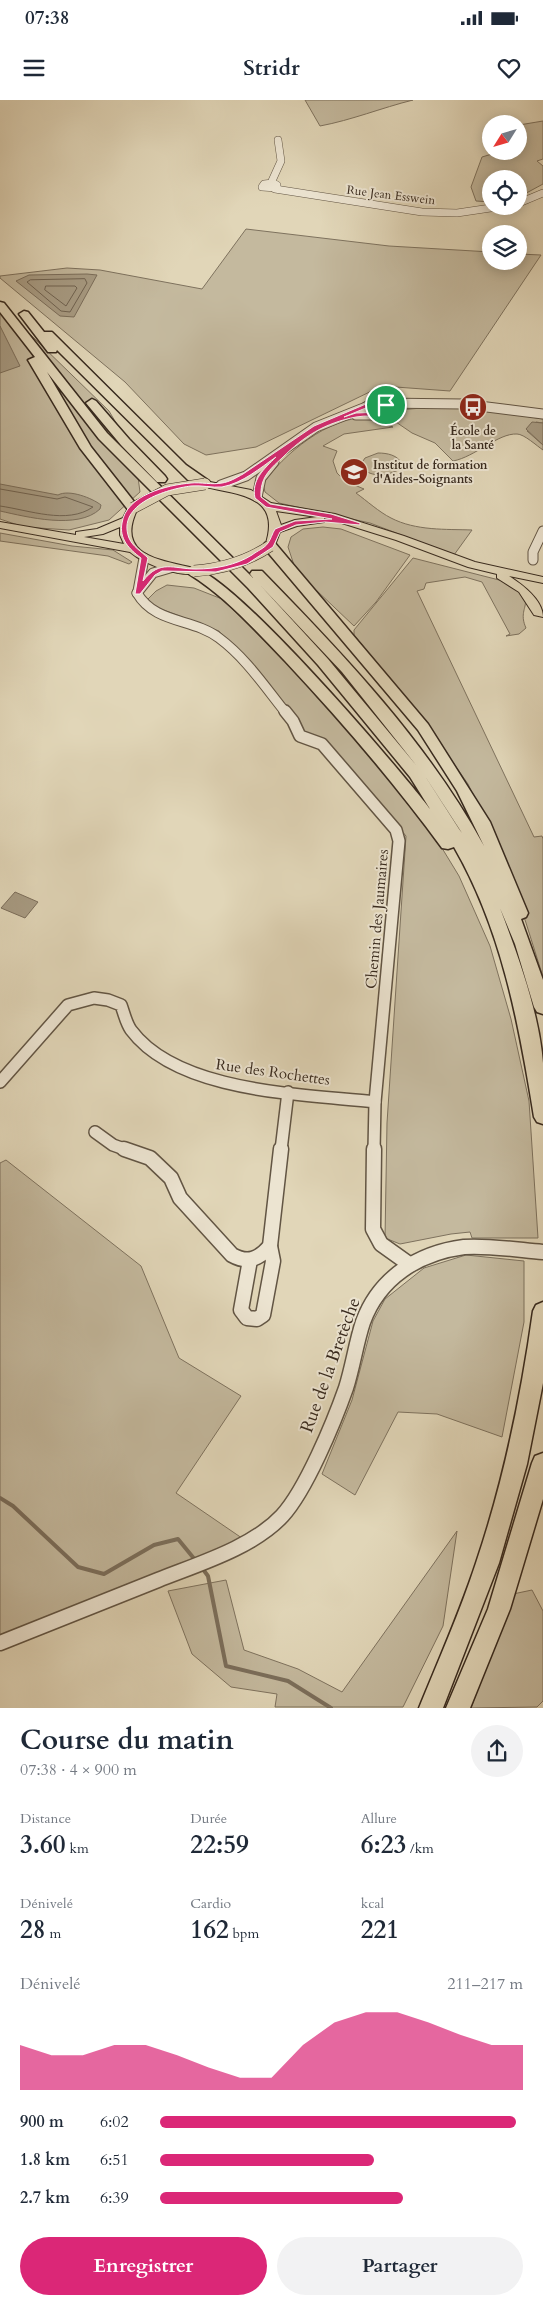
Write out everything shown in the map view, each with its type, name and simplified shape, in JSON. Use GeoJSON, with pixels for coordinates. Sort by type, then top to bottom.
{"type":"FeatureCollection","features":[{"type":"Feature","properties":{"kind":"highway"},"geometry":{"type":"LineString","coordinates":[[12,305],[20,327],[103,436],[292,608],[341,662],[424,762],[459,814],[489,868],[528,958],[543,1007]]}},
{"type":"Feature","properties":{"kind":"highway"},"geometry":{"type":"LineString","coordinates":[[12,305],[44,329],[182,468],[192,477],[205,484]]}},
{"type":"Feature","properties":{"kind":"highway"},"geometry":{"type":"LineString","coordinates":[[12,305],[100,413],[323,662],[415,773],[463,848],[491,907],[511,961],[529,1031],[543,1118]]}},
{"type":"Feature","properties":{"kind":"highway"},"geometry":{"type":"LineString","coordinates":[[20,327],[20,336],[68,422],[133,508]]}},
{"type":"Feature","properties":{"kind":"highway"},"geometry":{"type":"LineString","coordinates":[[270,546],[423,727],[464,790],[482,822],[512,891],[532,945],[528,958]]}},
{"type":"Feature","properties":{"kind":"highway"},"geometry":{"type":"LineString","coordinates":[[194,571],[215,584],[299,667],[390,768],[442,835],[473,886],[500,952],[514,1001],[529,1031]]}},
{"type":"Feature","properties":{"kind":"highway"},"geometry":{"type":"LineString","coordinates":[[431,1708],[467,1623],[510,1494],[528,1420],[543,1311]]}},
{"type":"Feature","properties":{"kind":"highway"},"geometry":{"type":"LineString","coordinates":[[458,1708],[499,1609],[543,1463]]}},
{"type":"Feature","properties":{"kind":"main road"},"geometry":{"type":"LineString","coordinates":[[205,484],[221,485],[257,497],[268,506],[277,522],[277,530],[270,546],[256,556],[231,567],[194,571],[170,568],[144,558],[126,540],[124,530],[126,520],[133,508],[148,497],[168,488],[205,484]]}},
{"type":"Feature","properties":{"kind":"main road"},"geometry":{"type":"LineString","coordinates":[[268,506],[331,516],[472,565],[512,582],[522,590],[540,613]]}},
{"type":"Feature","properties":{"kind":"main road"},"geometry":{"type":"LineString","coordinates":[[44,534],[93,533],[113,527],[126,520]]}},
{"type":"Feature","properties":{"kind":"main road"},"geometry":{"type":"LineString","coordinates":[[277,530],[309,520],[357,524]]}},
{"type":"Feature","properties":{"kind":"main road"},"geometry":{"type":"LineString","coordinates":[[0,525],[133,549]]}},
{"type":"Feature","properties":{"kind":"main road"},"geometry":{"type":"LineString","coordinates":[[472,565],[543,580]]}},
{"type":"Feature","properties":{"kind":"street","name":"Rue Jean Esswein"},"geometry":{"type":"LineString","coordinates":[[278,140],[281,161],[273,186],[422,212],[457,213],[482,209]]}},
{"type":"Feature","properties":{"kind":"street"},"geometry":{"type":"LineString","coordinates":[[527,199],[543,193]]}},
{"type":"Feature","properties":{"kind":"street"},"geometry":{"type":"LineString","coordinates":[[368,410],[373,403],[385,406],[419,402],[480,404],[543,414]]}},
{"type":"Feature","properties":{"kind":"street"},"geometry":{"type":"LineString","coordinates":[[221,485],[246,476],[297,439],[327,422],[368,410],[385,414],[385,406]]}},
{"type":"Feature","properties":{"kind":"street"},"geometry":{"type":"LineString","coordinates":[[257,497],[257,484],[262,473],[297,439]]}},
{"type":"Feature","properties":{"kind":"street"},"geometry":{"type":"LineString","coordinates":[[533,560],[533,552],[543,531]]}},
{"type":"Feature","properties":{"kind":"street"},"geometry":{"type":"LineString","coordinates":[[137,593],[144,558]]}},
{"type":"Feature","properties":{"kind":"street"},"geometry":{"type":"LineString","coordinates":[[137,593],[153,573],[170,568]]}},
{"type":"Feature","properties":{"kind":"street","name":"Chemin des Jaumaires"},"geometry":{"type":"LineString","coordinates":[[137,593],[141,602],[151,610],[209,631],[226,643],[293,722],[300,736],[322,744],[396,830],[399,841],[375,1102]]}},
{"type":"Feature","properties":{"kind":"street","name":"Rue des Rochettes"},"geometry":{"type":"LineString","coordinates":[[0,1082],[68,1005],[82,999],[99,998],[121,1005],[129,1028],[140,1041],[159,1055],[207,1079],[234,1086],[375,1102]]}},
{"type":"Feature","properties":{"kind":"street"},"geometry":{"type":"LineString","coordinates":[[250,1260],[241,1310],[246,1318],[257,1319],[264,1315],[272,1261],[270,1246],[288,1092]]}},
{"type":"Feature","properties":{"kind":"street"},"geometry":{"type":"LineString","coordinates":[[375,1102],[373,1229],[381,1244],[409,1264]]}},
{"type":"Feature","properties":{"kind":"street"},"geometry":{"type":"LineString","coordinates":[[95,1132],[113,1145],[150,1158],[172,1178],[180,1198],[224,1248],[237,1257],[250,1260],[261,1256],[270,1246]]}},
{"type":"Feature","properties":{"kind":"street","name":"Rue de la Bretèche"},"geometry":{"type":"LineString","coordinates":[[0,1643],[227,1552],[264,1531],[282,1516],[299,1493],[329,1430],[346,1387],[363,1323],[373,1298],[386,1283],[409,1264],[440,1252],[465,1246],[543,1252]]}},
{"type":"Feature","properties":{"kind":"shaded area"},"geometry":{"type":"Polygon","coordinates":[[[305,100],[413,100],[344,121],[320,126],[305,100]]]}},
{"type":"Feature","properties":{"kind":"shaded area"},"geometry":{"type":"Polygon","coordinates":[[[543,121],[543,159],[537,161],[543,166],[543,184],[527,193],[527,170],[482,170],[482,201],[476,201],[471,187],[482,157],[482,160],[528,160],[528,124],[543,121]]]}},
{"type":"Feature","properties":{"kind":"shaded area"},"geometry":{"type":"Polygon","coordinates":[[[246,229],[389,246],[482,251],[482,270],[527,270],[527,254],[541,255],[450,391],[382,386],[256,447],[206,455],[184,444],[125,382],[0,278],[0,276],[67,268],[100,270],[202,289],[246,229]]]}},
{"type":"Feature","properties":{"kind":"shaded area"},"geometry":{"type":"Polygon","coordinates":[[[0,305],[109,411],[135,455],[140,492],[109,520],[69,530],[24,527],[0,519],[0,305]]]}},
{"type":"Feature","properties":{"kind":"shaded area"},"geometry":{"type":"Polygon","coordinates":[[[445,406],[483,409],[543,419],[543,423],[536,422],[527,431],[543,445],[543,450],[530,440],[517,434],[502,437],[470,455],[453,461],[435,443],[412,433],[393,420],[399,410],[445,406]]]}},
{"type":"Feature","properties":{"kind":"shaded area"},"geometry":{"type":"Polygon","coordinates":[[[366,418],[393,427],[344,434],[323,446],[337,451],[333,461],[337,473],[345,481],[364,489],[356,493],[391,518],[421,527],[472,530],[454,555],[370,523],[279,503],[265,492],[263,484],[271,473],[308,439],[337,423],[366,418]]]}},
{"type":"Feature","properties":{"kind":"shaded area"},"geometry":{"type":"Polygon","coordinates":[[[378,453],[398,458],[402,464],[400,469],[378,475],[364,469],[361,464],[365,458],[378,453]]]}},
{"type":"Feature","properties":{"kind":"shaded area"},"geometry":{"type":"Polygon","coordinates":[[[323,527],[341,529],[410,555],[376,602],[354,626],[296,571],[288,547],[291,537],[303,529],[323,527]]]}},
{"type":"Feature","properties":{"kind":"shaded area"},"geometry":{"type":"Polygon","coordinates":[[[0,533],[72,546],[113,550],[132,562],[129,564],[108,556],[0,541],[0,533]]]}},
{"type":"Feature","properties":{"kind":"shaded area"},"geometry":{"type":"Polygon","coordinates":[[[413,558],[503,581],[515,588],[525,599],[523,620],[526,628],[519,634],[506,636],[510,634],[482,582],[465,577],[426,583],[424,589],[417,591],[534,837],[542,836],[543,839],[543,977],[510,872],[468,784],[422,718],[354,635],[354,630],[413,558]]]}},
{"type":"Feature","properties":{"kind":"shaded area"},"geometry":{"type":"Polygon","coordinates":[[[167,585],[194,588],[222,599],[296,672],[365,746],[420,812],[459,876],[490,946],[511,1019],[529,1101],[538,1238],[472,1238],[470,1232],[400,1244],[385,1238],[387,1123],[406,836],[358,779],[304,733],[294,714],[219,631],[153,606],[148,599],[156,591],[167,585]]]}},
{"type":"Feature","properties":{"kind":"shaded area"},"geometry":{"type":"Polygon","coordinates":[[[6,1160],[141,1266],[179,1358],[241,1396],[176,1493],[255,1547],[103,1601],[0,1647],[0,1163],[6,1160]]]}},
{"type":"Feature","properties":{"kind":"shaded area"},"geometry":{"type":"Polygon","coordinates":[[[466,1255],[524,1261],[524,1322],[502,1437],[437,1414],[398,1412],[355,1495],[322,1474],[352,1400],[373,1321],[385,1299],[424,1268],[466,1255]]]}},
{"type":"Feature","properties":{"kind":"shaded area"},"geometry":{"type":"Polygon","coordinates":[[[457,1531],[443,1626],[403,1707],[275,1707],[277,1694],[231,1687],[192,1654],[168,1591],[226,1580],[244,1650],[298,1669],[342,1692],[457,1531]]]}},
{"type":"Feature","properties":{"kind":"shaded area"},"geometry":{"type":"Polygon","coordinates":[[[532,1590],[543,1611],[543,1701],[537,1707],[471,1708],[513,1594],[532,1590]]]}},
{"type":"Feature","properties":{"kind":"water"},"geometry":{"type":"Polygon","coordinates":[[[29,275],[97,275],[74,317],[60,316],[16,281],[29,275]]]}},
{"type":"Feature","properties":{"kind":"water"},"geometry":{"type":"Polygon","coordinates":[[[0,326],[20,366],[0,373],[0,326]]]}},
{"type":"Feature","properties":{"kind":"water"},"geometry":{"type":"Polygon","coordinates":[[[532,422],[543,423],[543,445],[526,429],[532,422]]]}},
{"type":"Feature","properties":{"kind":"water"},"geometry":{"type":"Polygon","coordinates":[[[0,484],[58,495],[63,493],[74,494],[86,497],[101,505],[100,509],[79,519],[38,519],[0,511],[0,484]]]}},
{"type":"Feature","properties":{"kind":"water"},"geometry":{"type":"Polygon","coordinates":[[[15,892],[38,902],[25,918],[1,908],[15,892]]]}},
{"type":"Feature","properties":{"kind":"waterway"},"geometry":{"type":"LineString","coordinates":[[0,1498],[13,1506],[78,1567],[104,1574],[154,1545],[178,1539],[196,1561]]}},
{"type":"Feature","properties":{"kind":"waterway"},"geometry":{"type":"LineString","coordinates":[[202,1568],[208,1576],[226,1666],[288,1681],[331,1708]]}},
{"type":"Feature","properties":{"kind":"place","name":"École de la Santé"},"geometry":{"type":"Point","coordinates":[473,407]}},
{"type":"Feature","properties":{"kind":"place","name":"Institut de formation d'Aides-Soignants"},"geometry":{"type":"Point","coordinates":[354,472]}},
{"type":"Feature","properties":{"kind":"route"},"geometry":{"type":"LineString","coordinates":[[386,405],[373,403],[366,407],[352,411],[316,427],[297,439],[246,476],[234,481],[221,485],[192,484],[168,488],[148,497],[133,508],[126,520],[124,530],[126,540],[144,558],[137,593],[153,573],[160,570],[170,568],[194,571],[216,570],[244,562],[270,546],[277,530],[295,523],[309,520],[325,520],[357,524],[331,516],[268,506],[257,497],[257,484],[262,473],[297,439],[316,427],[327,422],[341,419],[356,415],[385,414],[389,408],[386,405]]}}]}
